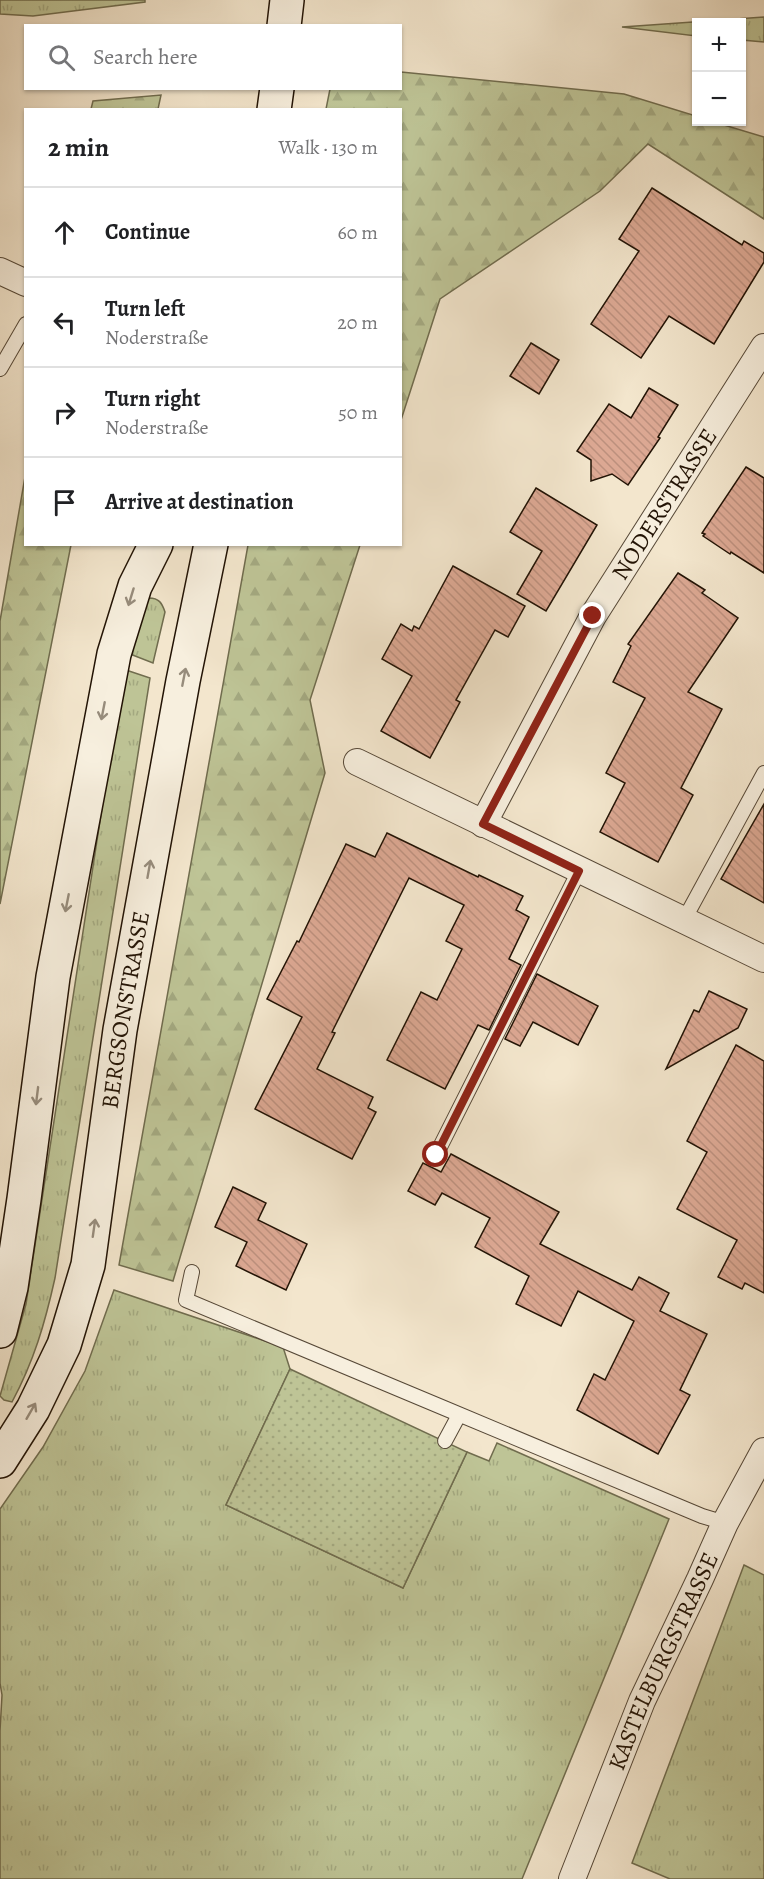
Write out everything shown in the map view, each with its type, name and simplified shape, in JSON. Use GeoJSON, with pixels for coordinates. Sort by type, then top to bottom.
{"type":"FeatureCollection","features":[{"type":"Feature","properties":{"kind":"street"},"geometry":{"type":"LineString","coordinates":[[284,24],[287,0]]}},
{"type":"Feature","properties":{"kind":"street"},"geometry":{"type":"LineString","coordinates":[[274,108],[277,90]]}},
{"type":"Feature","properties":{"kind":"street"},"geometry":{"type":"LineString","coordinates":[[0,272],[24,282]]}},
{"type":"Feature","properties":{"kind":"street","name":"NODERSTRASSE"},"geometry":{"type":"LineString","coordinates":[[483,824],[593,616],[764,347]]}},
{"type":"Feature","properties":{"kind":"street"},"geometry":{"type":"LineString","coordinates":[[0,1331],[11,1287],[53,977],[114,654],[135,586],[155,546]]}},
{"type":"Feature","properties":{"kind":"street","name":"BERGSONSTRASSE"},"geometry":{"type":"LineString","coordinates":[[0,1461],[33,1409],[63,1345],[88,1265],[120,1030],[210,546]]}},
{"type":"Feature","properties":{"kind":"street"},"geometry":{"type":"LineString","coordinates":[[357,762],[764,959]]}},
{"type":"Feature","properties":{"kind":"street","name":"KASTELBURGSTRASSE"},"geometry":{"type":"LineString","coordinates":[[572,1879],[642,1701],[725,1523],[764,1451]]}},
{"type":"Feature","properties":{"kind":"lane"},"geometry":{"type":"LineString","coordinates":[[0,369],[24,327]]}},
{"type":"Feature","properties":{"kind":"lane"},"geometry":{"type":"LineString","coordinates":[[684,920],[764,773]]}},
{"type":"Feature","properties":{"kind":"lane"},"geometry":{"type":"LineString","coordinates":[[436,1155],[579,871]]}},
{"type":"Feature","properties":{"kind":"lane"},"geometry":{"type":"LineString","coordinates":[[192,1272],[186,1300],[702,1516],[725,1523]]}},
{"type":"Feature","properties":{"kind":"lane"},"geometry":{"type":"LineString","coordinates":[[445,1441],[459,1415]]}},
{"type":"Feature","properties":{"kind":"green space"},"geometry":{"type":"Polygon","coordinates":[[[0,0],[145,0],[145,2],[33,16],[0,14],[0,0]]]}},
{"type":"Feature","properties":{"kind":"green space"},"geometry":{"type":"Polygon","coordinates":[[[764,17],[764,42],[746,40],[746,18],[764,17]]]}},
{"type":"Feature","properties":{"kind":"green space"},"geometry":{"type":"Polygon","coordinates":[[[692,22],[692,36],[622,27],[692,22]]]}},
{"type":"Feature","properties":{"kind":"green space"},"geometry":{"type":"Polygon","coordinates":[[[402,72],[624,94],[692,115],[692,126],[727,126],[764,137],[764,219],[648,144],[600,191],[440,299],[402,417],[402,108],[326,108],[330,90],[402,90],[402,72]]]}},
{"type":"Feature","properties":{"kind":"green space"},"geometry":{"type":"Polygon","coordinates":[[[161,95],[158,108],[91,108],[93,101],[161,95]]]}},
{"type":"Feature","properties":{"kind":"green space"},"geometry":{"type":"Polygon","coordinates":[[[24,483],[24,546],[71,546],[0,904],[0,621],[24,483]]]}},
{"type":"Feature","properties":{"kind":"green space"},"geometry":{"type":"Polygon","coordinates":[[[248,546],[360,546],[310,700],[325,773],[173,1281],[119,1265],[248,546]]]}},
{"type":"Feature","properties":{"kind":"green space"},"geometry":{"type":"Polygon","coordinates":[[[149,598],[160,602],[165,612],[153,663],[130,654],[144,600],[149,598]]]}},
{"type":"Feature","properties":{"kind":"green space"},"geometry":{"type":"Polygon","coordinates":[[[126,670],[150,678],[55,1278],[38,1342],[27,1372],[12,1402],[0,1396],[26,1304],[113,736],[126,670]]]}},
{"type":"Feature","properties":{"kind":"green space"},"geometry":{"type":"Polygon","coordinates":[[[114,1290],[283,1347],[290,1369],[226,1505],[403,1588],[467,1452],[489,1461],[497,1443],[669,1519],[522,1879],[0,1879],[2,1695],[0,1683],[0,1509],[43,1447],[85,1371],[114,1290]]]}},
{"type":"Feature","properties":{"kind":"green space"},"geometry":{"type":"Polygon","coordinates":[[[290,1369],[467,1452],[403,1588],[226,1505],[290,1369]]]}},
{"type":"Feature","properties":{"kind":"green space"},"geometry":{"type":"Polygon","coordinates":[[[744,1565],[764,1575],[764,1879],[670,1879],[632,1863],[744,1565]]]}},
{"type":"Feature","properties":{"kind":"building"},"geometry":{"type":"Polygon","coordinates":[[[652,188],[742,245],[744,241],[764,253],[764,262],[714,344],[669,316],[641,358],[591,324],[639,251],[619,239],[652,188]]]}},
{"type":"Feature","properties":{"kind":"building"},"geometry":{"type":"Polygon","coordinates":[[[531,343],[559,360],[539,394],[510,376],[531,343]]]}},
{"type":"Feature","properties":{"kind":"building"},"geometry":{"type":"Polygon","coordinates":[[[649,388],[678,405],[658,437],[660,438],[628,485],[612,474],[591,481],[591,460],[577,451],[609,404],[631,418],[649,388]]]}},
{"type":"Feature","properties":{"kind":"building"},"geometry":{"type":"Polygon","coordinates":[[[746,467],[764,478],[764,573],[731,552],[730,554],[703,536],[705,534],[702,533],[746,467]]]}},
{"type":"Feature","properties":{"kind":"building"},"geometry":{"type":"Polygon","coordinates":[[[536,488],[597,525],[546,611],[517,594],[542,551],[510,532],[536,488]]]}},
{"type":"Feature","properties":{"kind":"building"},"geometry":{"type":"Polygon","coordinates":[[[453,566],[525,606],[508,637],[495,630],[456,700],[460,702],[430,758],[381,731],[412,676],[382,659],[401,624],[412,631],[414,626],[419,629],[453,566]]]}},
{"type":"Feature","properties":{"kind":"building"},"geometry":{"type":"Polygon","coordinates":[[[678,573],[705,590],[702,593],[738,618],[688,692],[722,709],[681,788],[693,795],[658,862],[600,832],[625,783],[606,773],[645,698],[613,682],[631,646],[628,644],[678,573]]]}},
{"type":"Feature","properties":{"kind":"building"},"geometry":{"type":"Polygon","coordinates":[[[764,804],[764,903],[721,879],[764,804]]]}},
{"type":"Feature","properties":{"kind":"building"},"geometry":{"type":"Polygon","coordinates":[[[387,833],[523,896],[516,910],[529,917],[509,959],[521,965],[489,1030],[478,1025],[445,1089],[387,1060],[421,992],[437,1000],[462,949],[446,941],[464,905],[409,878],[332,1032],[335,1033],[317,1069],[373,1097],[368,1108],[376,1112],[352,1159],[255,1109],[302,1017],[267,999],[297,941],[299,942],[346,844],[375,857],[387,833]]]}},
{"type":"Feature","properties":{"kind":"building"},"geometry":{"type":"Polygon","coordinates":[[[537,974],[598,1006],[578,1045],[533,1022],[520,1046],[505,1039],[537,974]]]}},
{"type":"Feature","properties":{"kind":"building"},"geometry":{"type":"Polygon","coordinates":[[[709,991],[747,1009],[738,1028],[666,1069],[694,1010],[699,1012],[709,991]]]}},
{"type":"Feature","properties":{"kind":"building"},"geometry":{"type":"Polygon","coordinates":[[[736,1045],[764,1061],[764,1293],[745,1283],[742,1289],[718,1277],[737,1240],[677,1209],[707,1152],[687,1141],[736,1045]]]}},
{"type":"Feature","properties":{"kind":"building"},"geometry":{"type":"Polygon","coordinates":[[[451,1154],[559,1212],[540,1244],[632,1290],[639,1277],[669,1293],[660,1311],[707,1334],[680,1390],[690,1395],[658,1454],[577,1410],[594,1374],[605,1380],[634,1321],[578,1291],[561,1326],[516,1304],[529,1276],[475,1247],[490,1218],[442,1193],[435,1205],[408,1191],[423,1163],[441,1172],[451,1154]]]}},
{"type":"Feature","properties":{"kind":"building"},"geometry":{"type":"Polygon","coordinates":[[[233,1187],[266,1203],[258,1220],[307,1244],[286,1290],[236,1266],[247,1242],[215,1227],[233,1187]]]}},
{"type":"Feature","properties":{"kind":"route"},"geometry":{"type":"LineString","coordinates":[[436,1155],[579,871],[483,824],[593,616]]}}]}
